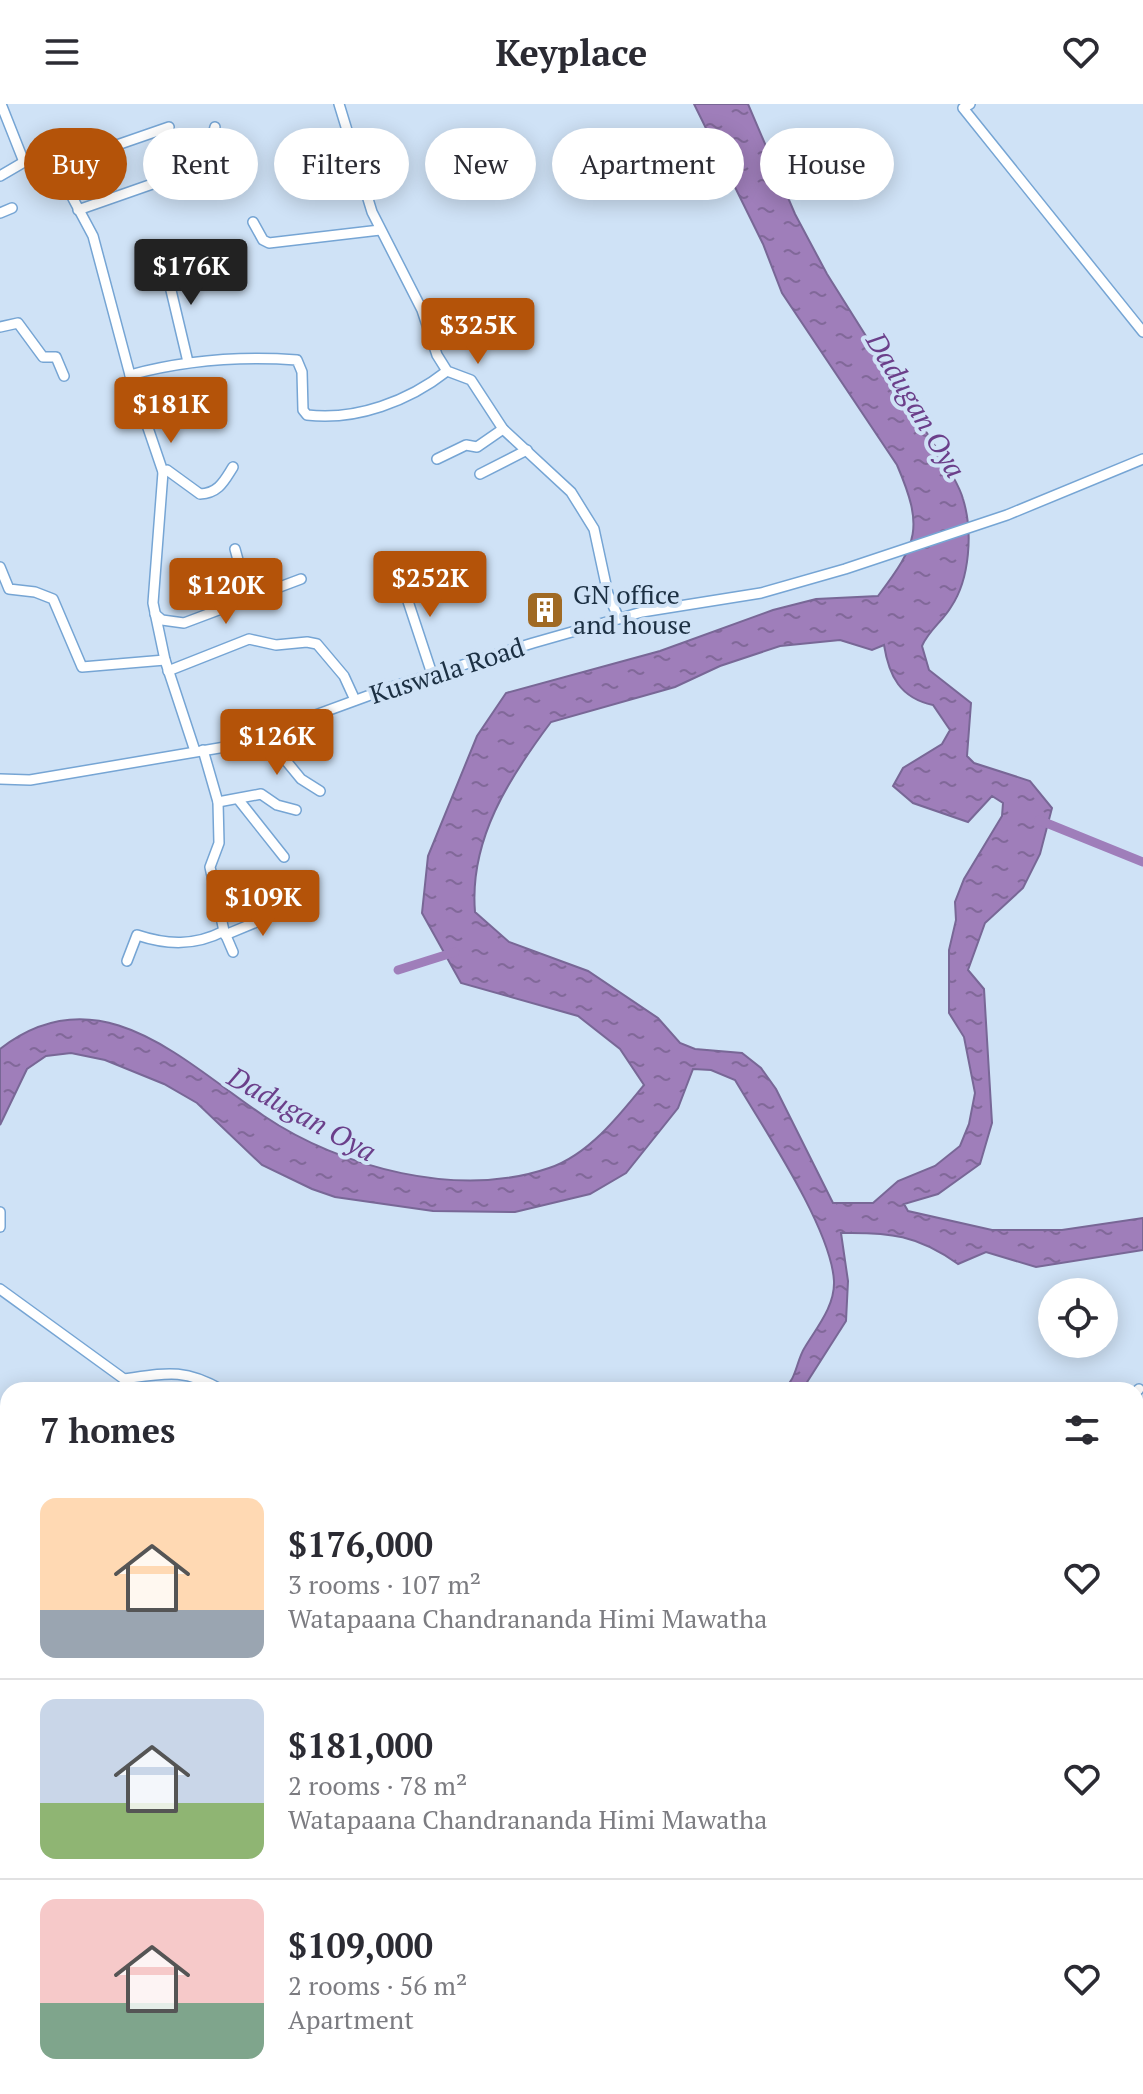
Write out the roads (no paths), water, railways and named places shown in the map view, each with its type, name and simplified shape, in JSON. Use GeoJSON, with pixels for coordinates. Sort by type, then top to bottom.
{"type":"FeatureCollection","features":[{"type":"Feature","properties":{"kind":"street"},"geometry":{"type":"LineString","coordinates":[[0,176],[24,162],[3,117],[1,104]]}},
{"type":"Feature","properties":{"kind":"street"},"geometry":{"type":"LineString","coordinates":[[339,104],[380,230],[422,310],[437,355],[447,371],[471,380],[503,429],[571,492],[594,529],[608,594],[619,619]]}},
{"type":"Feature","properties":{"kind":"street"},"geometry":{"type":"LineString","coordinates":[[964,105],[1143,332]]}},
{"type":"Feature","properties":{"kind":"street"},"geometry":{"type":"LineString","coordinates":[[127,142],[169,127]]}},
{"type":"Feature","properties":{"kind":"street"},"geometry":{"type":"LineString","coordinates":[[78,210],[201,167],[207,158],[215,127]]}},
{"type":"Feature","properties":{"kind":"street"},"geometry":{"type":"LineString","coordinates":[[73,200],[93,236],[130,375],[163,472],[154,567],[155,614],[166,665],[218,802],[219,843],[210,867],[224,933],[233,952]]}},
{"type":"Feature","properties":{"kind":"street"},"geometry":{"type":"LineString","coordinates":[[0,213],[12,208]]}},
{"type":"Feature","properties":{"kind":"street"},"geometry":{"type":"LineString","coordinates":[[253,222],[263,240],[269,243],[380,230]]}},
{"type":"Feature","properties":{"kind":"street"},"geometry":{"type":"LineString","coordinates":[[167,253],[165,265],[188,362]]}},
{"type":"Feature","properties":{"kind":"street"},"geometry":{"type":"LineString","coordinates":[[0,327],[18,323],[43,357],[56,357],[64,376]]}},
{"type":"Feature","properties":{"kind":"street"},"geometry":{"type":"LineString","coordinates":[[130,375],[188,362],[266,357],[297,360],[302,372],[303,410],[307,415],[323,417],[351,415],[401,398],[447,371]]}},
{"type":"Feature","properties":{"kind":"street"},"geometry":{"type":"LineString","coordinates":[[437,459],[466,445],[477,447],[503,429]]}},
{"type":"Feature","properties":{"kind":"street"},"geometry":{"type":"LineString","coordinates":[[480,474],[527,450]]}},
{"type":"Feature","properties":{"kind":"street","name":"Kuswala Road"},"geometry":{"type":"LineString","coordinates":[[0,779],[30,780],[231,746],[432,674],[619,619],[683,604],[761,593],[894,555],[1007,515],[1143,459]]}},
{"type":"Feature","properties":{"kind":"street"},"geometry":{"type":"LineString","coordinates":[[163,472],[167,470],[200,494],[211,494],[221,487],[233,467]]}},
{"type":"Feature","properties":{"kind":"street"},"geometry":{"type":"LineString","coordinates":[[235,549],[249,600]]}},
{"type":"Feature","properties":{"kind":"street"},"geometry":{"type":"LineString","coordinates":[[0,567],[9,589],[35,592],[53,599],[82,667],[166,665],[249,639],[276,645],[307,642],[317,644],[344,676],[355,700]]}},
{"type":"Feature","properties":{"kind":"street"},"geometry":{"type":"LineString","coordinates":[[399,574],[432,674]]}},
{"type":"Feature","properties":{"kind":"street"},"geometry":{"type":"LineString","coordinates":[[155,614],[162,620],[184,623],[301,579]]}},
{"type":"Feature","properties":{"kind":"street"},"geometry":{"type":"LineString","coordinates":[[264,734],[301,779],[320,791]]}},
{"type":"Feature","properties":{"kind":"street"},"geometry":{"type":"LineString","coordinates":[[218,802],[261,794],[277,805],[296,810]]}},
{"type":"Feature","properties":{"kind":"street"},"geometry":{"type":"LineString","coordinates":[[238,799],[284,857]]}},
{"type":"Feature","properties":{"kind":"street"},"geometry":{"type":"LineString","coordinates":[[127,961],[137,935],[166,945],[211,938],[288,909]]}},
{"type":"Feature","properties":{"kind":"street"},"geometry":{"type":"LineString","coordinates":[[0,1212],[0,1227]]}},
{"type":"Feature","properties":{"kind":"street"},"geometry":{"type":"LineString","coordinates":[[0,1289],[124,1379],[170,1372],[196,1375],[208,1382]]}},
{"type":"Feature","properties":{"kind":"water"},"geometry":{"type":"Polygon","coordinates":[[[694,104],[748,104],[760,132],[760,200],[789,200],[827,274],[958,486],[968,525],[966,569],[951,607],[922,646],[929,670],[971,703],[967,756],[974,763],[1030,781],[1052,808],[1040,854],[1023,888],[985,923],[968,970],[984,989],[992,1123],[980,1164],[938,1194],[904,1204],[908,1211],[992,1230],[1062,1230],[1143,1218],[1143,1250],[1036,1267],[986,1252],[958,1264],[930,1247],[902,1237],[841,1233],[848,1281],[846,1321],[807,1382],[790,1382],[802,1352],[832,1299],[834,1281],[830,1259],[809,1207],[735,1080],[711,1070],[693,1069],[678,1108],[626,1173],[590,1194],[515,1212],[433,1211],[335,1197],[312,1189],[262,1165],[197,1103],[164,1084],[105,1060],[71,1053],[46,1056],[27,1069],[0,1125],[0,1049],[36,1028],[72,1019],[106,1022],[139,1033],[295,1134],[364,1163],[440,1179],[477,1180],[514,1177],[549,1168],[577,1154],[602,1133],[644,1085],[620,1049],[578,1016],[461,983],[422,913],[428,856],[477,736],[506,693],[660,651],[773,610],[816,599],[878,596],[902,562],[913,534],[911,505],[897,465],[782,293],[741,200],[744,200],[744,128],[706,128],[694,104]],[[840,640],[780,646],[720,666],[675,687],[551,722],[521,765],[495,811],[478,860],[475,885],[475,912],[509,942],[588,971],[658,1018],[680,1043],[695,1049],[742,1053],[761,1068],[776,1089],[833,1203],[873,1203],[898,1181],[935,1166],[960,1146],[969,1124],[975,1093],[964,1037],[949,1013],[949,950],[956,920],[955,902],[964,879],[1002,816],[1003,803],[992,796],[968,822],[913,803],[893,786],[903,768],[942,744],[950,730],[933,705],[904,691],[889,666],[884,645],[872,650],[840,640]]]}},
{"type":"Feature","properties":{"kind":"waterway"},"geometry":{"type":"LineString","coordinates":[[1039,820],[1143,862]]}},
{"type":"Feature","properties":{"kind":"waterway"},"geometry":{"type":"LineString","coordinates":[[398,970],[455,952]]}},
{"type":"Feature","properties":{"kind":"place","name":"GN office and house"},"geometry":{"type":"Point","coordinates":[545,610]}},
{"type":"Feature","properties":{"kind":"water label","name":"Dadugan Oya"},"geometry":{"type":"Point","coordinates":[916,405]}},
{"type":"Feature","properties":{"kind":"water label","name":"Dadugan Oya"},"geometry":{"type":"Point","coordinates":[302,1114]}}]}
